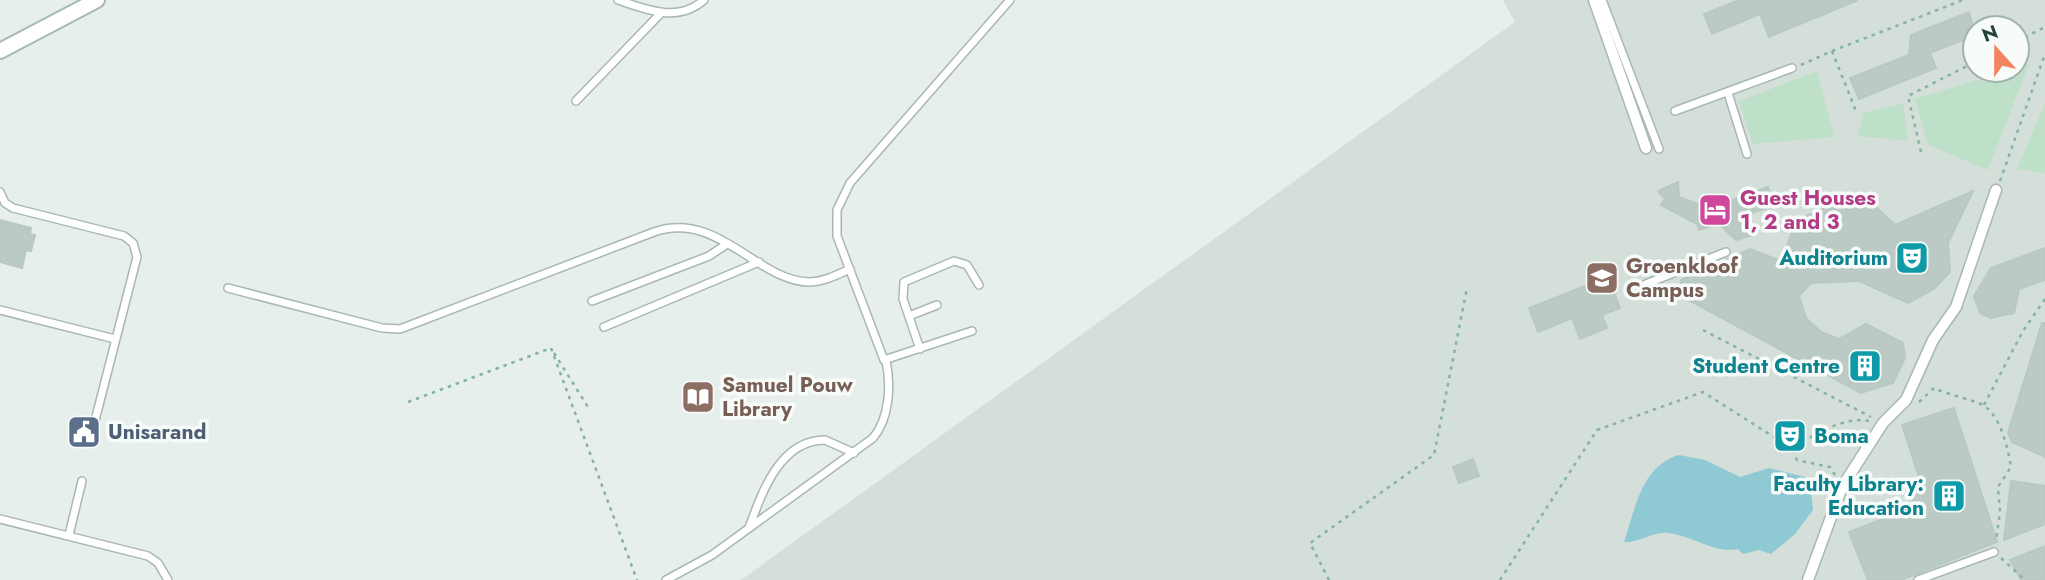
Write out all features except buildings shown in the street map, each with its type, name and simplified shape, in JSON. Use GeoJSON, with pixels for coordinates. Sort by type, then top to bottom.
{"type":"FeatureCollection","features":[{"type":"Feature","properties":{"kind":"street"},"geometry":{"type":"LineString","coordinates":[[0,51],[97,0]]}},
{"type":"Feature","properties":{"kind":"street"},"geometry":{"type":"LineString","coordinates":[[1594,0],[1646,148]]}},
{"type":"Feature","properties":{"kind":"street"},"geometry":{"type":"LineString","coordinates":[[1808,580],[1842,487],[1883,423],[1906,400],[1933,340],[1956,307],[1996,190]]}},
{"type":"Feature","properties":{"kind":"lane"},"geometry":{"type":"LineString","coordinates":[[618,0],[661,13],[692,10],[704,0]]}},
{"type":"Feature","properties":{"kind":"lane"},"geometry":{"type":"LineString","coordinates":[[666,580],[696,566],[854,453],[873,438],[882,423],[889,384],[886,360],[836,229],[837,210],[846,188],[1010,0]]}},
{"type":"Feature","properties":{"kind":"lane"},"geometry":{"type":"LineString","coordinates":[[1602,0],[1659,149]]}},
{"type":"Feature","properties":{"kind":"lane"},"geometry":{"type":"LineString","coordinates":[[576,101],[661,13]]}},
{"type":"Feature","properties":{"kind":"lane"},"geometry":{"type":"LineString","coordinates":[[1675,111],[1791,68]]}},
{"type":"Feature","properties":{"kind":"lane"},"geometry":{"type":"LineString","coordinates":[[1728,93],[1747,155]]}},
{"type":"Feature","properties":{"kind":"lane"},"geometry":{"type":"LineString","coordinates":[[0,192],[5,203],[13,208],[122,235],[133,243],[137,257],[90,440]]}},
{"type":"Feature","properties":{"kind":"lane"},"geometry":{"type":"LineString","coordinates":[[229,288],[382,328],[400,329],[663,229],[687,228],[805,282],[820,280],[850,269]]}},
{"type":"Feature","properties":{"kind":"lane"},"geometry":{"type":"LineString","coordinates":[[592,301],[709,256],[727,244]]}},
{"type":"Feature","properties":{"kind":"lane"},"geometry":{"type":"LineString","coordinates":[[1646,284],[1726,252]]}},
{"type":"Feature","properties":{"kind":"lane"},"geometry":{"type":"LineString","coordinates":[[604,327],[760,262]]}},
{"type":"Feature","properties":{"kind":"lane"},"geometry":{"type":"LineString","coordinates":[[920,349],[901,289],[904,282],[945,262],[959,262],[967,265],[979,285]]}},
{"type":"Feature","properties":{"kind":"lane"},"geometry":{"type":"LineString","coordinates":[[909,316],[937,305]]}},
{"type":"Feature","properties":{"kind":"lane"},"geometry":{"type":"LineString","coordinates":[[0,310],[115,339]]}},
{"type":"Feature","properties":{"kind":"lane"},"geometry":{"type":"LineString","coordinates":[[886,360],[972,331]]}},
{"type":"Feature","properties":{"kind":"lane"},"geometry":{"type":"LineString","coordinates":[[748,530],[766,485],[793,450],[825,440],[854,453]]}},
{"type":"Feature","properties":{"kind":"lane"},"geometry":{"type":"LineString","coordinates":[[69,534],[82,481]]}},
{"type":"Feature","properties":{"kind":"lane"},"geometry":{"type":"LineString","coordinates":[[0,519],[69,534],[148,556],[158,563],[168,580]]}},
{"type":"Feature","properties":{"kind":"lane"},"geometry":{"type":"LineString","coordinates":[[1918,580],[1994,552]]}},
{"type":"Feature","properties":{"kind":"path"},"geometry":{"type":"LineString","coordinates":[[1791,68],[1963,0]]}},
{"type":"Feature","properties":{"kind":"path"},"geometry":{"type":"LineString","coordinates":[[1832,51],[1856,111]]}},
{"type":"Feature","properties":{"kind":"path"},"geometry":{"type":"LineString","coordinates":[[1996,190],[2043,67],[2045,54]]}},
{"type":"Feature","properties":{"kind":"path"},"geometry":{"type":"LineString","coordinates":[[1922,152],[1908,96],[1961,69]]}},
{"type":"Feature","properties":{"kind":"path"},"geometry":{"type":"LineString","coordinates":[[1329,580],[1310,543],[1434,455],[1467,288]]}},
{"type":"Feature","properties":{"kind":"path"},"geometry":{"type":"LineString","coordinates":[[1984,405],[2023,331],[2045,299]]}},
{"type":"Feature","properties":{"kind":"path"},"geometry":{"type":"LineString","coordinates":[[1703,330],[1883,423]]}},
{"type":"Feature","properties":{"kind":"path"},"geometry":{"type":"LineString","coordinates":[[408,402],[551,348]]}},
{"type":"Feature","properties":{"kind":"path"},"geometry":{"type":"LineString","coordinates":[[551,348],[588,407]]}},
{"type":"Feature","properties":{"kind":"path"},"geometry":{"type":"LineString","coordinates":[[551,348],[637,580]]}},
{"type":"Feature","properties":{"kind":"path"},"geometry":{"type":"LineString","coordinates":[[1913,406],[1934,388],[1984,405],[2002,435],[2011,467],[1998,487],[2000,512],[1994,552],[2025,580]]}},
{"type":"Feature","properties":{"kind":"path"},"geometry":{"type":"LineString","coordinates":[[1500,580],[1597,430],[1703,392],[1792,448],[1797,460],[1830,467],[1842,487]]}},
{"type":"Feature","properties":{"kind":"path"},"geometry":{"type":"LineString","coordinates":[[1792,448],[1817,433],[1856,418],[1883,423]]}},
{"type":"Feature","properties":{"kind":"shaded area","name":"Groenkloof Campus"},"geometry":{"type":"Polygon","coordinates":[[[1503,0],[2045,0],[2045,580],[741,580],[1515,22],[1503,0]]]}},
{"type":"Feature","properties":{"kind":"green space"},"geometry":{"type":"Polygon","coordinates":[[[1817,71],[1834,137],[1753,144],[1739,101],[1817,71]]]}},
{"type":"Feature","properties":{"kind":"green space"},"geometry":{"type":"Polygon","coordinates":[[[1964,84],[2021,84],[1988,170],[1928,145],[1915,99],[1964,84]]]}},
{"type":"Feature","properties":{"kind":"green space"},"geometry":{"type":"Polygon","coordinates":[[[1903,103],[1908,141],[1858,136],[1863,113],[1903,103]]]}},
{"type":"Feature","properties":{"kind":"green space"},"geometry":{"type":"Polygon","coordinates":[[[2045,103],[2045,173],[2017,169],[2045,103]]]}},
{"type":"Feature","properties":{"kind":"water"},"geometry":{"type":"Polygon","coordinates":[[[1679,455],[1705,460],[1740,477],[1769,468],[1805,477],[1811,489],[1813,510],[1795,534],[1771,554],[1759,550],[1743,554],[1738,549],[1712,547],[1668,533],[1624,542],[1636,503],[1648,479],[1666,461],[1679,455]]]}},
{"type":"Feature","properties":{"kind":"place","name":"Guest Houses 1, 2 and 3"},"geometry":{"type":"Point","coordinates":[1715,210]}},
{"type":"Feature","properties":{"kind":"place","name":"Auditorium"},"geometry":{"type":"Point","coordinates":[1912,258]}},
{"type":"Feature","properties":{"kind":"place","name":"Groenkloof Campus"},"geometry":{"type":"Point","coordinates":[1602,278]}},
{"type":"Feature","properties":{"kind":"place","name":"Student Centre"},"geometry":{"type":"Point","coordinates":[1865,366]}},
{"type":"Feature","properties":{"kind":"place","name":"Samuel Pouw Library"},"geometry":{"type":"Point","coordinates":[698,397]}},
{"type":"Feature","properties":{"kind":"place","name":"Unisarand"},"geometry":{"type":"Point","coordinates":[84,432]}},
{"type":"Feature","properties":{"kind":"place","name":"Boma"},"geometry":{"type":"Point","coordinates":[1790,436]}},
{"type":"Feature","properties":{"kind":"place","name":"Faculty Library: Education"},"geometry":{"type":"Point","coordinates":[1949,496]}}]}
